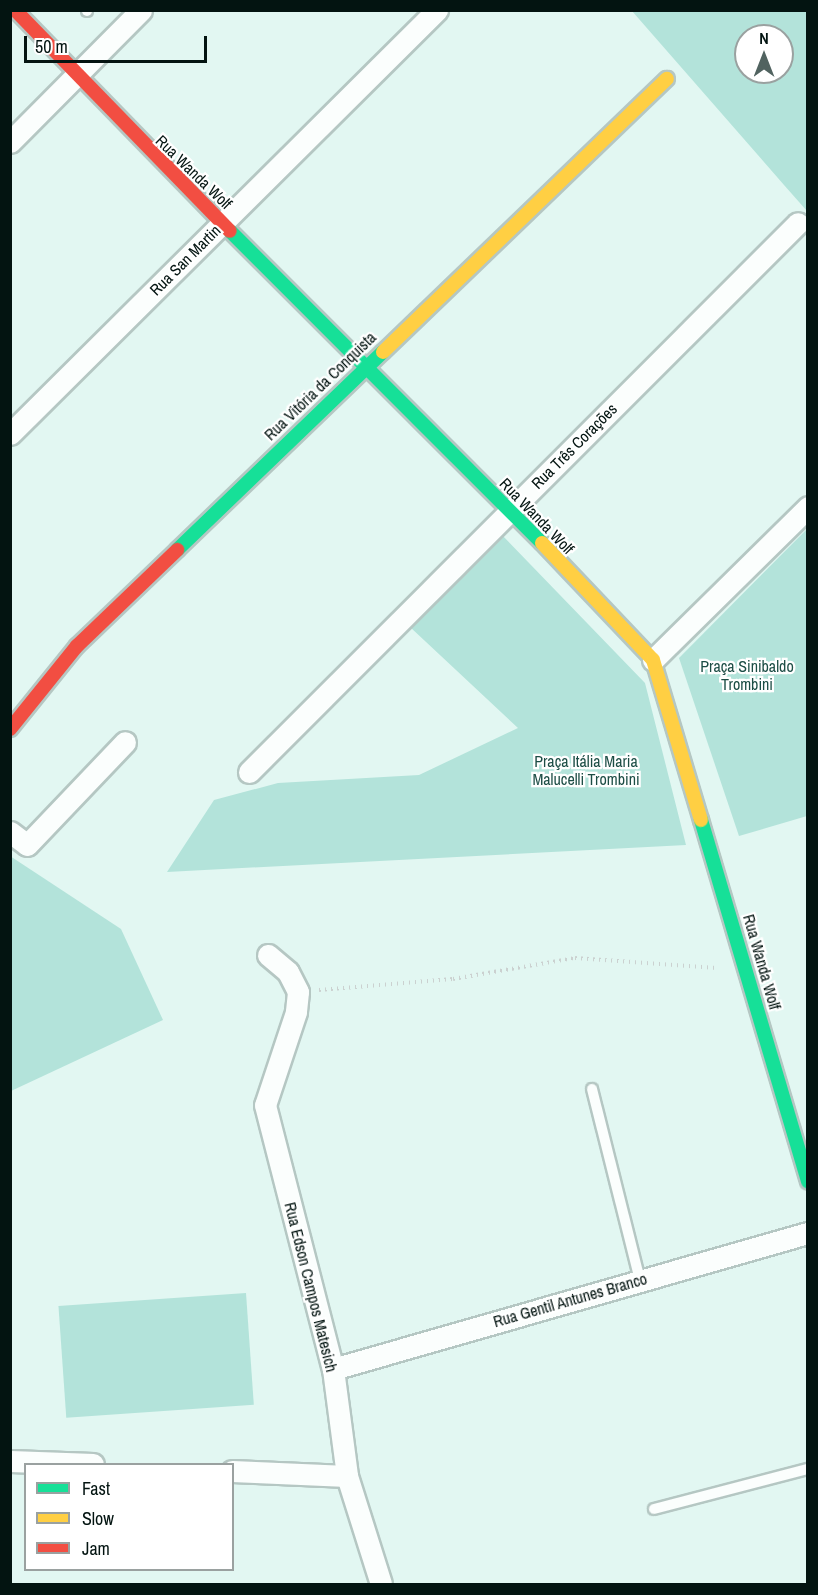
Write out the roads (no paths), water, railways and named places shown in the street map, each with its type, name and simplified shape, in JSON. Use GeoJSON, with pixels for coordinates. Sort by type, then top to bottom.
{"type":"FeatureCollection","features":[{"type":"Feature","properties":{"kind":"street","name":"Rua Wanda Wolf"},"geometry":{"type":"LineString","coordinates":[[15,10],[223,223],[365,364],[653,660],[748,970],[807,1180]]}},
{"type":"Feature","properties":{"kind":"street"},"geometry":{"type":"LineString","coordinates":[[10,142],[141,10]]}},
{"type":"Feature","properties":{"kind":"street","name":"Rua San Martin"},"geometry":{"type":"LineString","coordinates":[[10,434],[436,10]]}},
{"type":"Feature","properties":{"kind":"street","name":"Rua Vitória da Conquista"},"geometry":{"type":"LineString","coordinates":[[10,729],[77,646],[365,364],[667,79]]}},
{"type":"Feature","properties":{"kind":"street","name":"Rua Três Corações"},"geometry":{"type":"LineString","coordinates":[[249,772],[798,223]]}},
{"type":"Feature","properties":{"kind":"street"},"geometry":{"type":"LineString","coordinates":[[653,660],[807,507]]}},
{"type":"Feature","properties":{"kind":"street"},"geometry":{"type":"LineString","coordinates":[[10,832],[27,845],[125,742]]}},
{"type":"Feature","properties":{"kind":"street","name":"Rua Edson Campos Matesich"},"geometry":{"type":"LineString","coordinates":[[268,955],[288,972],[297,992],[296,1011],[265,1105],[333,1369],[347,1476],[381,1584]]}},
{"type":"Feature","properties":{"kind":"street","name":"Rua Gentil Antunes Branco"},"geometry":{"type":"LineString","coordinates":[[333,1369],[807,1233]]}},
{"type":"Feature","properties":{"kind":"street"},"geometry":{"type":"LineString","coordinates":[[10,1461],[65,1463]]}},
{"type":"Feature","properties":{"kind":"street"},"geometry":{"type":"LineString","coordinates":[[234,1471],[347,1476]]}},
{"type":"Feature","properties":{"kind":"lane"},"geometry":{"type":"LineString","coordinates":[[592,1089],[640,1280]]}},
{"type":"Feature","properties":{"kind":"lane"},"geometry":{"type":"LineString","coordinates":[[654,1509],[807,1469]]}},
{"type":"Feature","properties":{"kind":"park label","name":"Praça Sinibaldo Trombini"},"geometry":{"type":"Point","coordinates":[747,675]}},
{"type":"Feature","properties":{"kind":"park label","name":"Praça Itália Maria Malucelli Trombini"},"geometry":{"type":"Point","coordinates":[586,770]}}]}
